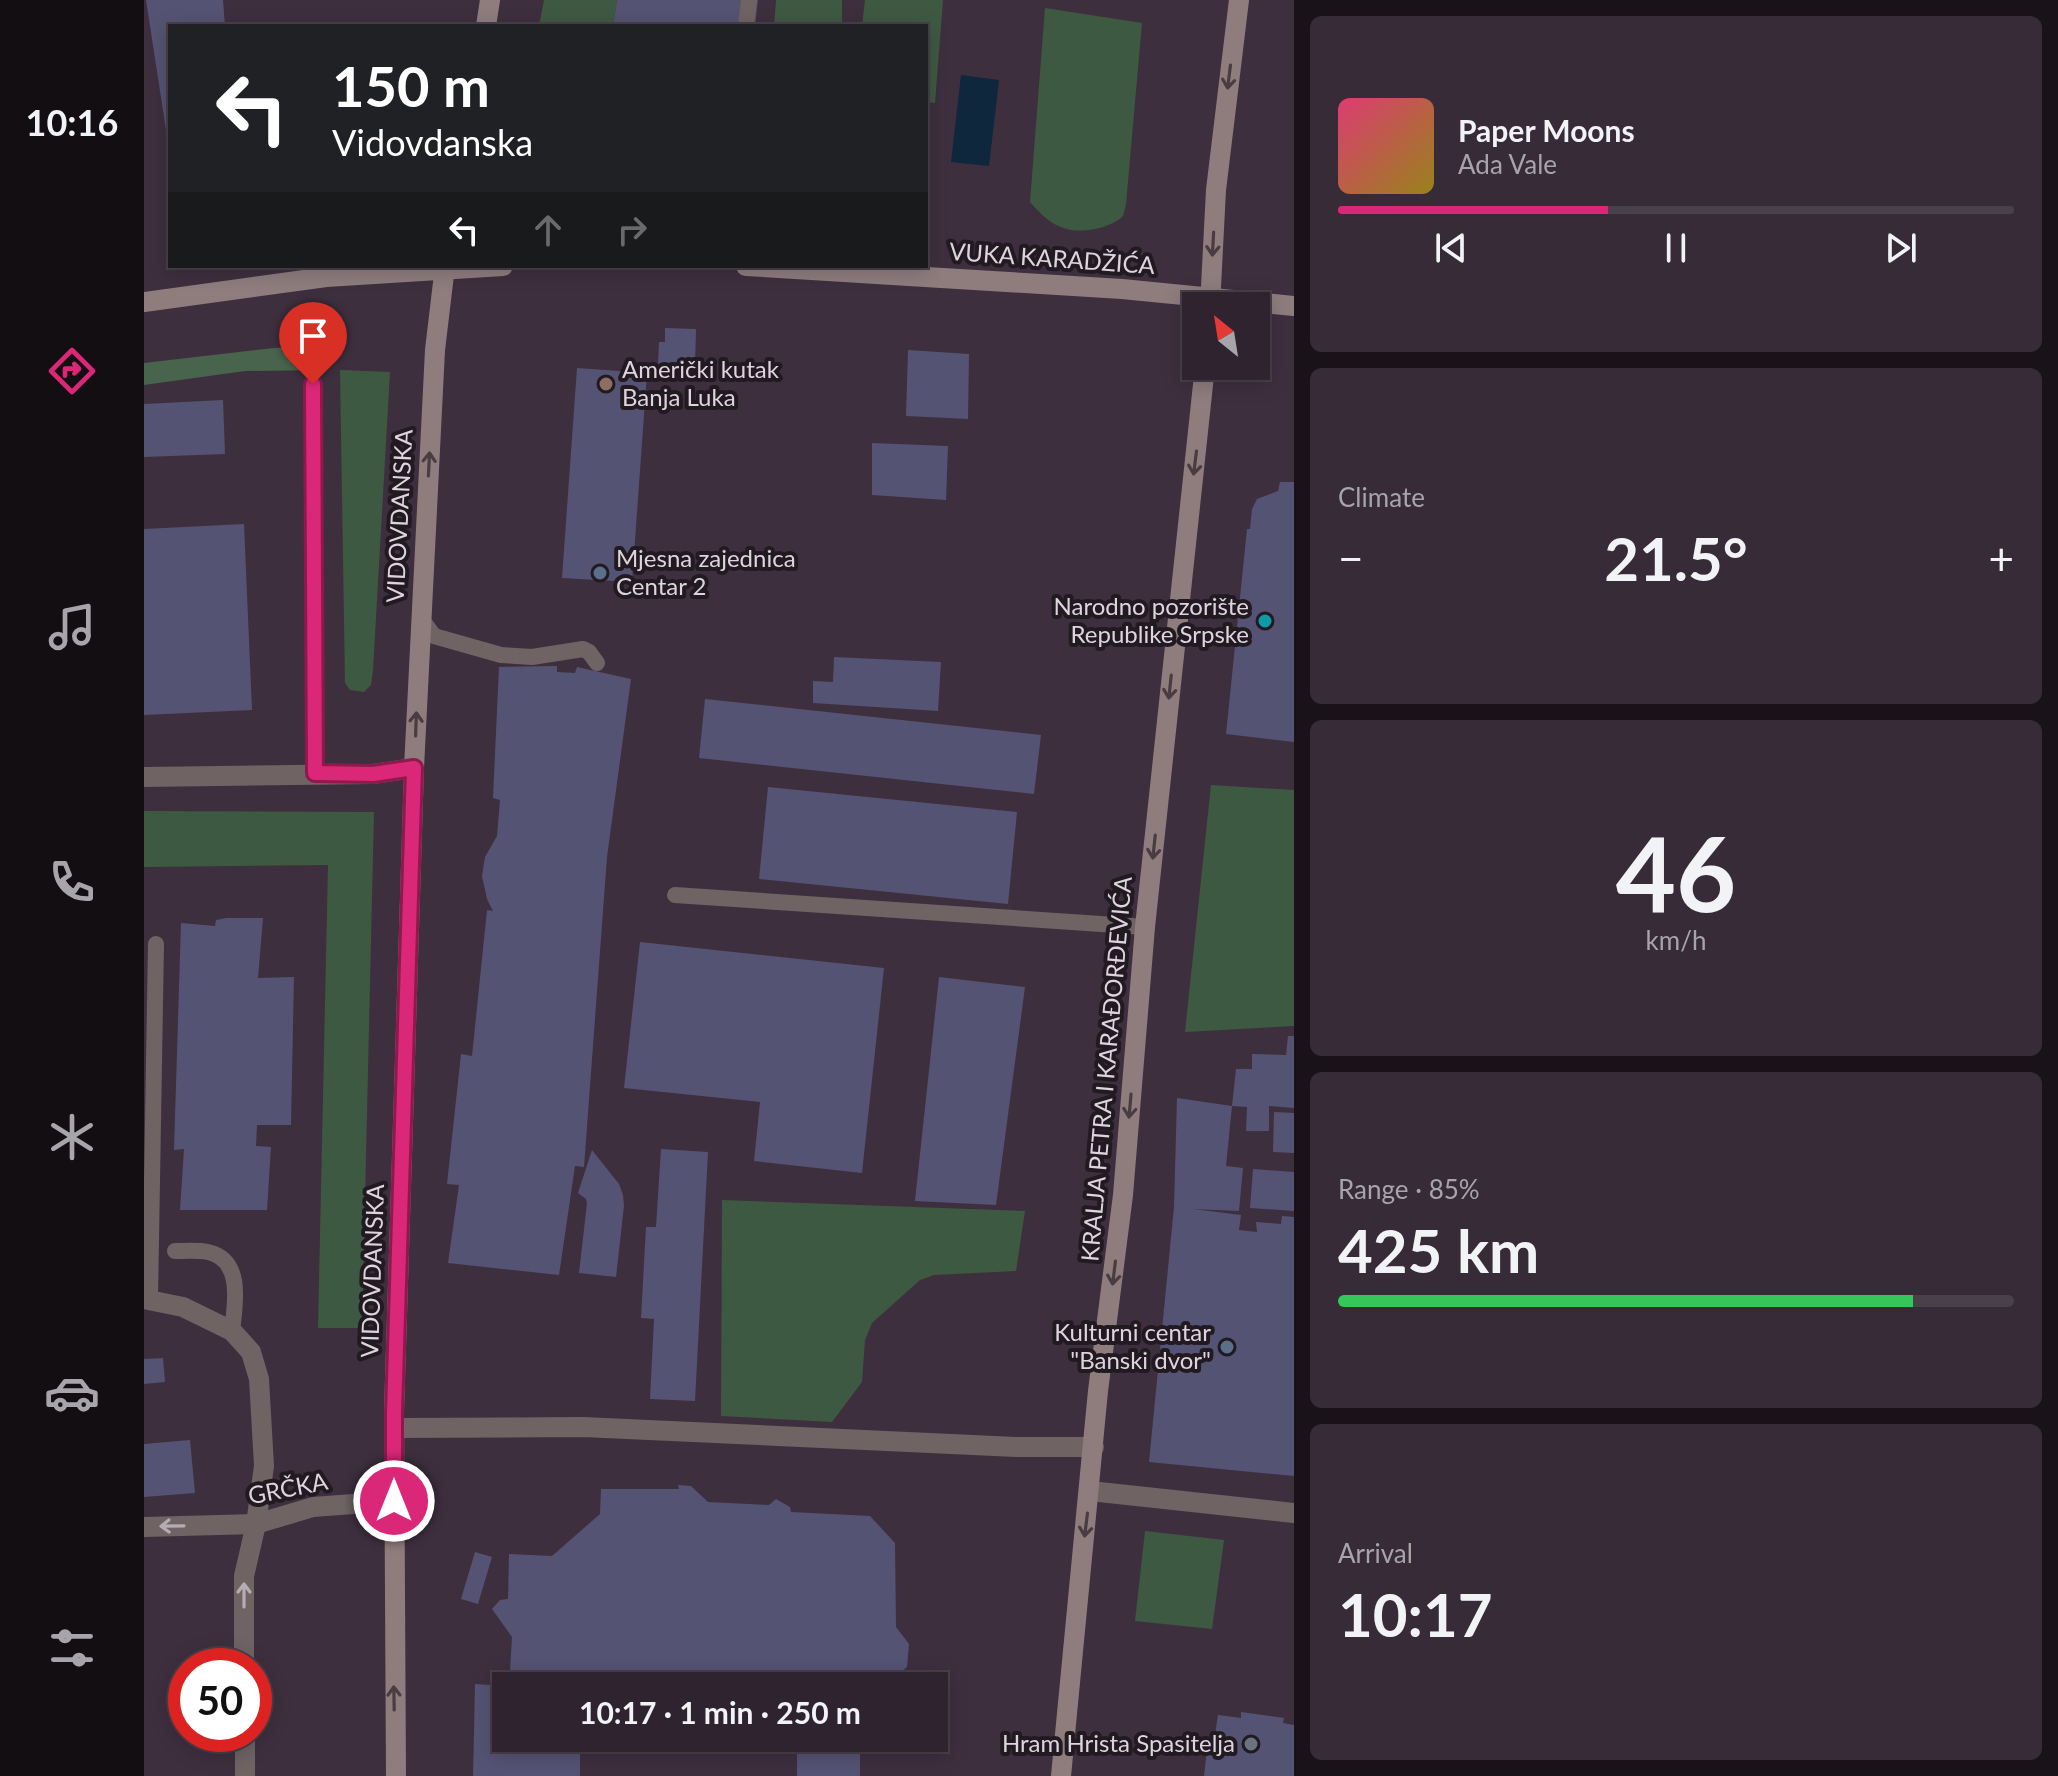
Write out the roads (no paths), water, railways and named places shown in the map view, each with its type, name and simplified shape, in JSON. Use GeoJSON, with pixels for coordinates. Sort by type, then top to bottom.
{"type":"FeatureCollection","features":[{"type":"Feature","properties":{"kind":"main road"},"geometry":{"type":"LineString","coordinates":[[486,24],[490,0]]}},
{"type":"Feature","properties":{"kind":"main road"},"geometry":{"type":"LineString","coordinates":[[1211,292],[1216,190],[1239,0]]}},
{"type":"Feature","properties":{"kind":"main road"},"geometry":{"type":"LineString","coordinates":[[144,302],[326,277],[433,268]]}},
{"type":"Feature","properties":{"kind":"main road","name":"VIDOVDANSKA"},"geometry":{"type":"LineString","coordinates":[[396,1776],[394,1428],[414,768],[435,350],[445,268]]}},
{"type":"Feature","properties":{"kind":"main road","name":"VUKA KARADŽIĆA"},"geometry":{"type":"LineString","coordinates":[[779,268],[1122,289],[1182,298]]}},
{"type":"Feature","properties":{"kind":"main road","name":"VUKA KARADŽIĆA"},"geometry":{"type":"LineString","coordinates":[[1270,305],[1294,306]]}},
{"type":"Feature","properties":{"kind":"main road","name":"KRALJA PETRA I KARAĐORĐEVIĆA"},"geometry":{"type":"LineString","coordinates":[[1061,1776],[1098,1391],[1123,1195],[1145,927],[1204,380]]}},
{"type":"Feature","properties":{"kind":"street"},"geometry":{"type":"LineString","coordinates":[[144,777],[373,774],[414,768]]}},
{"type":"Feature","properties":{"kind":"street"},"geometry":{"type":"LineString","coordinates":[[147,1299],[193,1311],[232,1331],[251,1352],[261,1394],[264,1466],[256,1524],[244,1576],[244,1648]]}},
{"type":"Feature","properties":{"kind":"street"},"geometry":{"type":"LineString","coordinates":[[394,1428],[583,1427],[1016,1447],[1094,1447]]}},
{"type":"Feature","properties":{"kind":"street"},"geometry":{"type":"LineString","coordinates":[[1090,1491],[1294,1513]]}},
{"type":"Feature","properties":{"kind":"street","name":"GRČKA"},"geometry":{"type":"LineString","coordinates":[[144,1527],[256,1524],[313,1507],[394,1501]]}},
{"type":"Feature","properties":{"kind":"street"},"geometry":{"type":"LineString","coordinates":[[245,1752],[245,1776]]}},
{"type":"Feature","properties":{"kind":"lane"},"geometry":{"type":"LineString","coordinates":[[746,24],[749,0]]}},
{"type":"Feature","properties":{"kind":"lane"},"geometry":{"type":"LineString","coordinates":[[313,384],[315,773]]}},
{"type":"Feature","properties":{"kind":"lane"},"geometry":{"type":"LineString","coordinates":[[420,617],[434,636],[484,651],[532,657],[583,649],[597,663]]}},
{"type":"Feature","properties":{"kind":"lane"},"geometry":{"type":"LineString","coordinates":[[675,895],[1145,927]]}},
{"type":"Feature","properties":{"kind":"lane"},"geometry":{"type":"LineString","coordinates":[[147,1299],[156,944]]}},
{"type":"Feature","properties":{"kind":"lane"},"geometry":{"type":"LineString","coordinates":[[175,1251],[208,1252],[221,1258],[231,1268],[237,1294],[232,1331]]}},
{"type":"Feature","properties":{"kind":"water"},"geometry":{"type":"Polygon","coordinates":[[[961,75],[999,80],[989,166],[951,162],[961,75]]]}},
{"type":"Feature","properties":{"kind":"place","name":"Američki kutak Banja Luka"},"geometry":{"type":"Point","coordinates":[606,384]}},
{"type":"Feature","properties":{"kind":"place","name":"Mjesna zajednica Centar 2"},"geometry":{"type":"Point","coordinates":[600,573]}},
{"type":"Feature","properties":{"kind":"place","name":"Narodno pozorište Republike Srpske"},"geometry":{"type":"Point","coordinates":[1265,621]}},
{"type":"Feature","properties":{"kind":"place","name":"Kulturni centar \"Banski dvor\""},"geometry":{"type":"Point","coordinates":[1227,1347]}},
{"type":"Feature","properties":{"kind":"place","name":"Hram Hrista Spasitelja"},"geometry":{"type":"Point","coordinates":[1251,1744]}}]}
